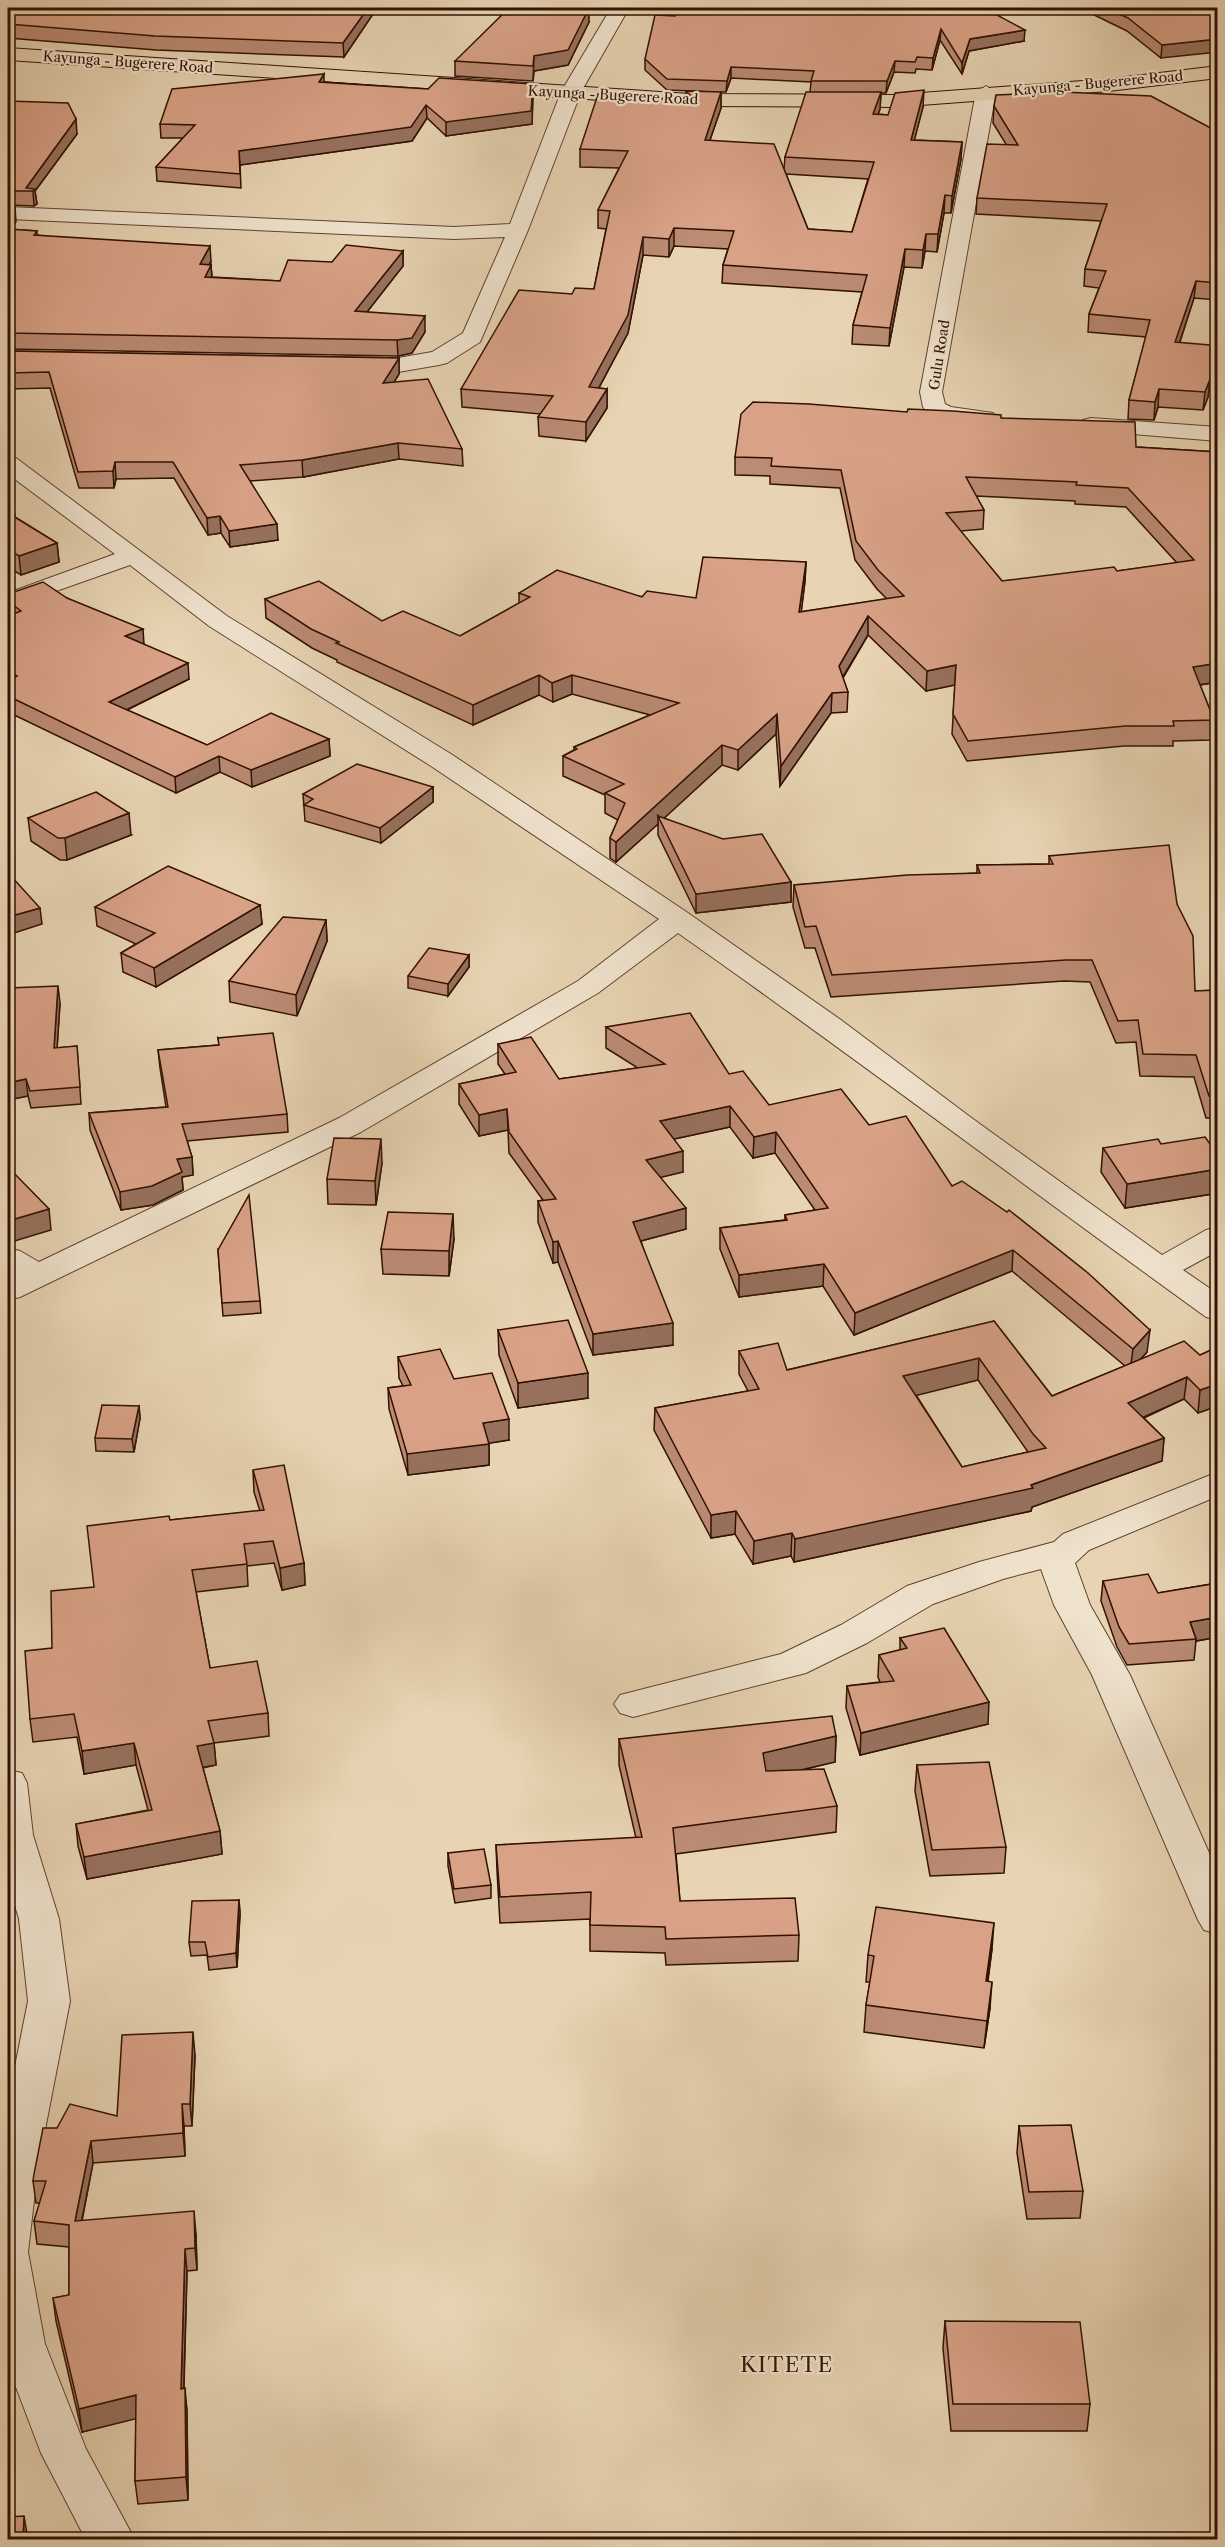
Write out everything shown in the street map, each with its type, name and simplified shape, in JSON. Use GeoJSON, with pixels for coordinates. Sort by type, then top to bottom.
{"type":"FeatureCollection","features":[{"type":"Feature","properties":{"kind":"main road","name":"Kayunga - Bugerere Road"},"geometry":{"type":"LineString","coordinates":[[8,54],[690,100],[894,101],[986,92],[1109,85],[1218,72]]}},
{"type":"Feature","properties":{"kind":"street"},"geometry":{"type":"LineString","coordinates":[[327,363],[398,365],[439,358],[472,337],[518,230],[571,92],[620,8]]}},
{"type":"Feature","properties":{"kind":"street","name":"Gulu Road"},"geometry":{"type":"LineString","coordinates":[[986,92],[931,392],[934,407],[945,413],[1005,420]]}},
{"type":"Feature","properties":{"kind":"street"},"geometry":{"type":"LineString","coordinates":[[8,213],[454,233],[518,230]]}},
{"type":"Feature","properties":{"kind":"street"},"geometry":{"type":"LineString","coordinates":[[1075,424],[1218,434]]}},
{"type":"Feature","properties":{"kind":"street"},"geometry":{"type":"LineString","coordinates":[[8,463],[218,621],[441,760],[678,919],[830,1026],[962,1126],[1218,1310]]}},
{"type":"Feature","properties":{"kind":"street"},"geometry":{"type":"LineString","coordinates":[[8,601],[133,556]]}},
{"type":"Feature","properties":{"kind":"street"},"geometry":{"type":"LineString","coordinates":[[8,1290],[350,1125],[588,987],[678,919]]}},
{"type":"Feature","properties":{"kind":"street"},"geometry":{"type":"LineString","coordinates":[[1162,1268],[1218,1237]]}},
{"type":"Feature","properties":{"kind":"street"},"geometry":{"type":"LineString","coordinates":[[8,1258],[38,1275]]}},
{"type":"Feature","properties":{"kind":"street"},"geometry":{"type":"LineString","coordinates":[[1218,1483],[1076,1542],[1056,1561],[1072,1605],[1111,1676],[1218,1920]]}},
{"type":"Feature","properties":{"kind":"street"},"geometry":{"type":"LineString","coordinates":[[633,1704],[793,1664],[854,1634],[920,1595],[992,1570],[1066,1551]]}},
{"type":"Feature","properties":{"kind":"street"},"geometry":{"type":"LineString","coordinates":[[8,1783],[13,1835],[39,1919],[49,2001],[16,2166],[8,2247]]}},
{"type":"Feature","properties":{"kind":"street"},"geometry":{"type":"LineString","coordinates":[[8,2257],[22,2344],[64,2453],[111,2540]]}},
{"type":"Feature","properties":{"kind":"building"},"geometry":{"type":"Polygon","coordinates":[[[8,8],[368,8],[343,43],[155,36],[8,24],[8,8]]]}},
{"type":"Feature","properties":{"kind":"building"},"geometry":{"type":"Polygon","coordinates":[[[509,8],[589,8],[568,50],[534,56],[533,66],[455,61],[509,8]]]}},
{"type":"Feature","properties":{"kind":"building"},"geometry":{"type":"Polygon","coordinates":[[[675,8],[984,8],[1025,30],[970,39],[962,63],[941,29],[933,58],[917,57],[915,62],[895,61],[887,81],[811,81],[814,71],[731,67],[727,81],[667,79],[645,59],[655,15],[675,16],[675,8]]]}},
{"type":"Feature","properties":{"kind":"building"},"geometry":{"type":"Polygon","coordinates":[[[1106,8],[1218,8],[1218,39],[1162,45],[1128,18],[1106,8]]]}},
{"type":"Feature","properties":{"kind":"building"},"geometry":{"type":"Polygon","coordinates":[[[324,74],[319,82],[428,89],[439,78],[533,84],[531,111],[446,122],[426,105],[411,127],[239,151],[240,174],[156,167],[195,125],[160,124],[172,89],[324,74]]]}},
{"type":"Feature","properties":{"kind":"building"},"geometry":{"type":"Polygon","coordinates":[[[924,90],[911,140],[962,142],[952,196],[945,195],[938,234],[926,234],[923,250],[905,249],[890,328],[853,325],[867,275],[723,265],[734,231],[674,228],[669,239],[643,237],[628,315],[589,387],[607,389],[586,422],[538,417],[553,396],[461,389],[519,290],[572,294],[575,288],[594,289],[610,211],[598,210],[628,151],[580,149],[598,94],[696,101],[686,91],[721,92],[705,140],[774,144],[808,229],[852,232],[874,162],[785,157],[806,92],[881,92],[873,114],[888,115],[895,93],[924,90]]]}},
{"type":"Feature","properties":{"kind":"building"},"geometry":{"type":"Polygon","coordinates":[[[1062,92],[1151,96],[1218,132],[1218,283],[1196,281],[1175,342],[1210,345],[1210,379],[1205,392],[1159,389],[1155,402],[1129,400],[1150,320],[1089,314],[1106,271],[1085,269],[1107,204],[977,198],[987,144],[1018,145],[994,106],[996,95],[1062,92]]]}},
{"type":"Feature","properties":{"kind":"building"},"geometry":{"type":"Polygon","coordinates":[[[8,101],[68,103],[76,119],[26,188],[35,189],[33,191],[8,191],[8,101]]]}},
{"type":"Feature","properties":{"kind":"building"},"geometry":{"type":"Polygon","coordinates":[[[8,206],[15,207],[8,213],[8,206]]]}},
{"type":"Feature","properties":{"kind":"building"},"geometry":{"type":"Polygon","coordinates":[[[8,229],[37,231],[34,235],[210,246],[200,264],[211,265],[205,277],[280,281],[288,260],[332,262],[346,245],[403,251],[355,311],[425,316],[412,338],[397,340],[8,333],[8,229]]]}},
{"type":"Feature","properties":{"kind":"building"},"geometry":{"type":"Polygon","coordinates":[[[8,351],[399,358],[383,383],[428,379],[462,449],[398,443],[302,460],[240,465],[277,524],[229,531],[220,516],[207,518],[173,462],[115,462],[113,471],[78,472],[49,372],[8,373],[8,351]]]}},
{"type":"Feature","properties":{"kind":"building"},"geometry":{"type":"Polygon","coordinates":[[[753,402],[907,412],[908,409],[953,411],[1001,415],[1001,418],[1135,422],[1136,447],[1218,452],[1218,663],[1193,667],[1214,720],[1173,721],[1174,726],[1125,726],[968,741],[953,714],[956,665],[927,671],[868,616],[839,666],[848,692],[832,693],[781,766],[777,714],[738,750],[722,745],[616,842],[610,838],[625,803],[605,793],[624,784],[563,756],[577,749],[574,747],[679,703],[572,675],[552,683],[539,675],[473,705],[336,643],[339,642],[311,629],[265,599],[319,581],[382,621],[403,611],[460,636],[530,597],[519,593],[557,570],[642,597],[647,591],[696,598],[703,557],[806,562],[799,612],[904,596],[878,570],[856,541],[841,470],[771,466],[772,458],[735,457],[741,414],[753,402]],[[966,477],[984,510],[946,513],[1002,581],[1114,567],[1117,571],[1194,560],[1128,488],[1076,485],[1077,482],[966,477]]]}},
{"type":"Feature","properties":{"kind":"building"},"geometry":{"type":"Polygon","coordinates":[[[8,513],[57,543],[19,556],[8,549],[8,513]]]}},
{"type":"Feature","properties":{"kind":"building"},"geometry":{"type":"Polygon","coordinates":[[[43,582],[67,598],[143,629],[125,636],[188,663],[109,702],[207,745],[271,713],[329,739],[251,770],[219,756],[175,777],[8,696],[8,680],[17,676],[8,670],[8,616],[21,611],[8,601],[8,594],[43,582]]]}},
{"type":"Feature","properties":{"kind":"building"},"geometry":{"type":"Polygon","coordinates":[[[357,764],[433,787],[380,828],[304,805],[313,799],[303,794],[357,764]]]}},
{"type":"Feature","properties":{"kind":"building"},"geometry":{"type":"Polygon","coordinates":[[[96,792],[129,813],[65,838],[58,838],[28,818],[96,792]]]}},
{"type":"Feature","properties":{"kind":"building"},"geometry":{"type":"Polygon","coordinates":[[[658,816],[723,839],[762,834],[791,882],[696,894],[658,816]]]}},
{"type":"Feature","properties":{"kind":"building"},"geometry":{"type":"Polygon","coordinates":[[[1169,845],[1177,904],[1193,936],[1195,991],[1218,990],[1218,1096],[1209,1096],[1196,1055],[1143,1054],[1138,1020],[1118,1021],[1092,960],[832,975],[816,926],[805,927],[794,885],[907,875],[980,873],[977,865],[1053,864],[1049,856],[1169,845]]]}},
{"type":"Feature","properties":{"kind":"building"},"geometry":{"type":"Polygon","coordinates":[[[168,866],[260,905],[154,968],[121,953],[155,933],[95,907],[168,866]]]}},
{"type":"Feature","properties":{"kind":"building"},"geometry":{"type":"Polygon","coordinates":[[[11,876],[40,908],[8,917],[8,877],[11,876]]]}},
{"type":"Feature","properties":{"kind":"building"},"geometry":{"type":"Polygon","coordinates":[[[283,917],[326,920],[296,995],[229,981],[283,917]]]}},
{"type":"Feature","properties":{"kind":"building"},"geometry":{"type":"Polygon","coordinates":[[[429,948],[469,955],[448,984],[408,976],[429,948]]]}},
{"type":"Feature","properties":{"kind":"building"},"geometry":{"type":"Polygon","coordinates":[[[58,986],[54,1048],[77,1046],[80,1087],[30,1091],[26,1079],[8,1083],[8,988],[58,986]]]}},
{"type":"Feature","properties":{"kind":"building"},"geometry":{"type":"Polygon","coordinates":[[[690,1013],[729,1074],[743,1071],[769,1105],[841,1089],[869,1125],[906,1116],[952,1186],[962,1181],[1007,1212],[1009,1210],[1088,1273],[1150,1330],[1133,1349],[1013,1250],[855,1313],[824,1264],[739,1275],[720,1228],[787,1220],[785,1215],[828,1208],[776,1132],[754,1137],[730,1106],[660,1121],[683,1151],[646,1160],[686,1208],[633,1222],[673,1323],[593,1334],[558,1241],[553,1242],[538,1201],[556,1199],[509,1132],[507,1109],[479,1115],[459,1084],[516,1072],[498,1044],[531,1037],[559,1079],[665,1064],[606,1027],[690,1013]]]}},
{"type":"Feature","properties":{"kind":"building"},"geometry":{"type":"Polygon","coordinates":[[[273,1033],[287,1114],[182,1124],[192,1157],[177,1159],[182,1172],[152,1186],[120,1192],[89,1113],[168,1107],[158,1050],[219,1045],[218,1038],[273,1033]]]}},
{"type":"Feature","properties":{"kind":"building"},"geometry":{"type":"Polygon","coordinates":[[[1205,1137],[1218,1155],[1218,1169],[1127,1184],[1103,1148],[1158,1139],[1161,1144],[1205,1137]]]}},
{"type":"Feature","properties":{"kind":"building"},"geometry":{"type":"Polygon","coordinates":[[[334,1138],[381,1139],[375,1181],[327,1179],[334,1138]]]}},
{"type":"Feature","properties":{"kind":"building"},"geometry":{"type":"Polygon","coordinates":[[[8,1167],[49,1209],[8,1221],[8,1167]]]}},
{"type":"Feature","properties":{"kind":"building"},"geometry":{"type":"Polygon","coordinates":[[[249,1195],[260,1301],[222,1303],[218,1250],[249,1195]]]}},
{"type":"Feature","properties":{"kind":"building"},"geometry":{"type":"Polygon","coordinates":[[[388,1212],[453,1214],[449,1251],[381,1249],[388,1212]]]}},
{"type":"Feature","properties":{"kind":"building"},"geometry":{"type":"Polygon","coordinates":[[[568,1320],[588,1373],[518,1383],[498,1330],[568,1320]]]}},
{"type":"Feature","properties":{"kind":"building"},"geometry":{"type":"Polygon","coordinates":[[[994,1321],[1052,1396],[1184,1341],[1200,1355],[1215,1348],[1218,1351],[1218,1384],[1200,1390],[1187,1377],[1128,1403],[1164,1438],[1031,1485],[1033,1488],[795,1539],[792,1533],[754,1541],[736,1511],[711,1515],[655,1408],[759,1389],[739,1351],[778,1343],[787,1370],[994,1321]],[[979,1358],[903,1376],[962,1467],[1046,1448],[1033,1434],[979,1358]]]}},
{"type":"Feature","properties":{"kind":"building"},"geometry":{"type":"Polygon","coordinates":[[[440,1349],[454,1379],[492,1373],[509,1419],[483,1423],[489,1444],[407,1454],[388,1388],[411,1385],[398,1357],[440,1349]]]}},
{"type":"Feature","properties":{"kind":"building"},"geometry":{"type":"Polygon","coordinates":[[[102,1405],[139,1406],[132,1439],[95,1438],[102,1405]]]}},
{"type":"Feature","properties":{"kind":"building"},"geometry":{"type":"Polygon","coordinates":[[[284,1465],[304,1563],[280,1568],[273,1541],[244,1544],[247,1564],[192,1570],[210,1668],[257,1661],[268,1713],[208,1721],[214,1743],[197,1746],[220,1831],[84,1857],[76,1824],[152,1810],[134,1743],[82,1751],[74,1714],[30,1719],[25,1651],[52,1648],[51,1591],[94,1587],[87,1526],[169,1516],[170,1520],[264,1510],[253,1470],[284,1465]]]}},
{"type":"Feature","properties":{"kind":"building"},"geometry":{"type":"Polygon","coordinates":[[[1148,1574],[1158,1593],[1218,1583],[1218,1617],[1190,1622],[1196,1639],[1129,1644],[1119,1627],[1103,1581],[1148,1574]]]}},
{"type":"Feature","properties":{"kind":"building"},"geometry":{"type":"Polygon","coordinates":[[[944,1628],[989,1702],[861,1733],[847,1686],[894,1681],[879,1655],[907,1648],[900,1638],[944,1628]]]}},
{"type":"Feature","properties":{"kind":"building"},"geometry":{"type":"Polygon","coordinates":[[[832,1716],[836,1736],[763,1753],[766,1771],[824,1769],[837,1806],[673,1828],[680,1901],[795,1898],[799,1935],[666,1939],[665,1927],[590,1925],[591,1892],[500,1897],[496,1845],[642,1837],[619,1739],[832,1716]]]}},
{"type":"Feature","properties":{"kind":"building"},"geometry":{"type":"Polygon","coordinates":[[[989,1762],[1006,1847],[932,1850],[917,1765],[989,1762]]]}},
{"type":"Feature","properties":{"kind":"building"},"geometry":{"type":"Polygon","coordinates":[[[484,1849],[491,1885],[454,1889],[448,1853],[484,1849]]]}},
{"type":"Feature","properties":{"kind":"building"},"geometry":{"type":"Polygon","coordinates":[[[239,1900],[236,1953],[208,1957],[205,1942],[189,1942],[192,1901],[239,1900]]]}},
{"type":"Feature","properties":{"kind":"building"},"geometry":{"type":"Polygon","coordinates":[[[876,1907],[994,1923],[986,1981],[992,1982],[987,2021],[866,2005],[874,1956],[868,1955],[876,1907]]]}},
{"type":"Feature","properties":{"kind":"building"},"geometry":{"type":"Polygon","coordinates":[[[193,2032],[190,2104],[182,2104],[183,2133],[91,2141],[75,2221],[194,2211],[195,2248],[185,2249],[181,2389],[185,2388],[186,2477],[135,2481],[136,2395],[79,2409],[53,2298],[69,2295],[69,2225],[34,2221],[46,2181],[33,2181],[43,2128],[57,2128],[70,2104],[117,2116],[122,2035],[193,2032]]]}},
{"type":"Feature","properties":{"kind":"building"},"geometry":{"type":"Polygon","coordinates":[[[1071,2125],[1083,2191],[1029,2192],[1019,2126],[1071,2125]]]}},
{"type":"Feature","properties":{"kind":"building"},"geometry":{"type":"Polygon","coordinates":[[[945,2321],[1080,2322],[1090,2404],[953,2404],[945,2321]]]}},
{"type":"Feature","properties":{"kind":"building"},"geometry":{"type":"Polygon","coordinates":[[[24,2516],[23,2540],[8,2540],[8,2517],[24,2516]]]}},
{"type":"Feature","properties":{"kind":"district","name":"KITETE"},"geometry":{"type":"Point","coordinates":[787,2364]}}]}
